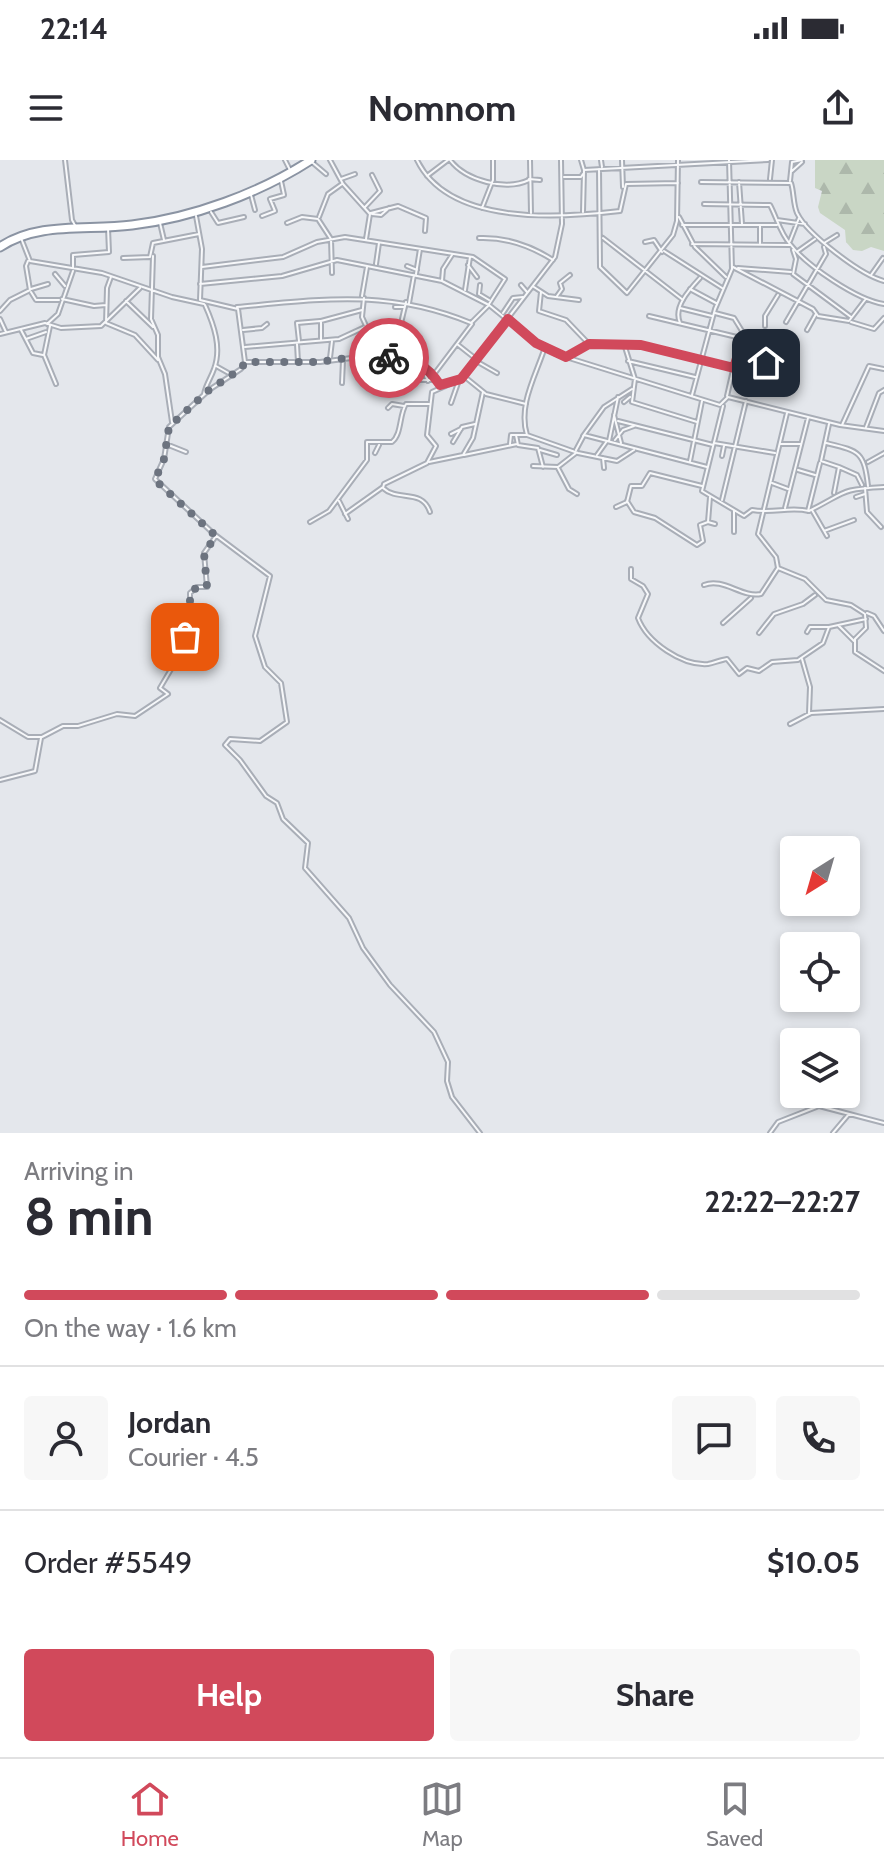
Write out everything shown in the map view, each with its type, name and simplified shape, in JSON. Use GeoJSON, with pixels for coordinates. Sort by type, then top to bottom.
{"type":"FeatureCollection","features":[{"type":"Feature","properties":{"kind":"highway"},"geometry":{"type":"LineString","coordinates":[[0,247],[21,236],[159,220],[209,207],[311,160]]}},
{"type":"Feature","properties":{"kind":"street"},"geometry":{"type":"LineString","coordinates":[[65,160],[72,220],[77,228]]}},
{"type":"Feature","properties":{"kind":"street"},"geometry":{"type":"LineString","coordinates":[[285,160],[291,171]]}},
{"type":"Feature","properties":{"kind":"street"},"geometry":{"type":"LineString","coordinates":[[311,160],[326,174]]}},
{"type":"Feature","properties":{"kind":"street"},"geometry":{"type":"LineString","coordinates":[[330,160],[343,184],[370,213],[381,215],[389,206]]}},
{"type":"Feature","properties":{"kind":"street"},"geometry":{"type":"LineString","coordinates":[[417,160],[426,177],[482,209],[531,215],[622,209],[622,160]]}},
{"type":"Feature","properties":{"kind":"street"},"geometry":{"type":"LineString","coordinates":[[426,177],[449,160],[463,172],[492,182],[540,180]]}},
{"type":"Feature","properties":{"kind":"street"},"geometry":{"type":"LineString","coordinates":[[482,209],[492,182],[493,160]]}},
{"type":"Feature","properties":{"kind":"street"},"geometry":{"type":"LineString","coordinates":[[530,160],[531,215]]}},
{"type":"Feature","properties":{"kind":"street"},"geometry":{"type":"LineString","coordinates":[[451,403],[459,382],[553,260],[560,238],[561,160]]}},
{"type":"Feature","properties":{"kind":"street"},"geometry":{"type":"LineString","coordinates":[[581,160],[584,171],[583,213]]}},
{"type":"Feature","properties":{"kind":"street"},"geometry":{"type":"LineString","coordinates":[[601,160],[601,269],[624,292],[630,292],[663,252],[675,231],[678,162]]}},
{"type":"Feature","properties":{"kind":"street"},"geometry":{"type":"LineString","coordinates":[[584,171],[678,162],[770,160],[770,180]]}},
{"type":"Feature","properties":{"kind":"street"},"geometry":{"type":"LineString","coordinates":[[791,172],[802,160]]}},
{"type":"Feature","properties":{"kind":"street"},"geometry":{"type":"LineString","coordinates":[[791,246],[799,216],[790,182],[792,162],[802,160]]}},
{"type":"Feature","properties":{"kind":"street"},"geometry":{"type":"LineString","coordinates":[[691,396],[717,303],[726,278],[734,268],[729,162]]}},
{"type":"Feature","properties":{"kind":"street"},"geometry":{"type":"LineString","coordinates":[[337,173],[343,170]]}},
{"type":"Feature","properties":{"kind":"street"},"geometry":{"type":"LineString","coordinates":[[561,177],[581,177],[584,171]]}},
{"type":"Feature","properties":{"kind":"street"},"geometry":{"type":"LineString","coordinates":[[340,179],[355,174]]}},
{"type":"Feature","properties":{"kind":"street"},"geometry":{"type":"LineString","coordinates":[[365,208],[380,191],[372,175]]}},
{"type":"Feature","properties":{"kind":"street"},"geometry":{"type":"LineString","coordinates":[[262,216],[275,211],[270,199],[284,195],[279,176]]}},
{"type":"Feature","properties":{"kind":"street"},"geometry":{"type":"LineString","coordinates":[[739,180],[743,225]]}},
{"type":"Feature","properties":{"kind":"street"},"geometry":{"type":"LineString","coordinates":[[701,182],[790,182]]}},
{"type":"Feature","properties":{"kind":"street"},"geometry":{"type":"LineString","coordinates":[[623,187],[630,184],[678,183]]}},
{"type":"Feature","properties":{"kind":"street"},"geometry":{"type":"LineString","coordinates":[[318,219],[328,194],[343,184]]}},
{"type":"Feature","properties":{"kind":"street"},"geometry":{"type":"LineString","coordinates":[[249,190],[255,210]]}},
{"type":"Feature","properties":{"kind":"street"},"geometry":{"type":"LineString","coordinates":[[704,204],[770,205],[796,260],[792,271]]}},
{"type":"Feature","properties":{"kind":"street"},"geometry":{"type":"LineString","coordinates":[[370,213],[398,206],[426,218],[425,231]]}},
{"type":"Feature","properties":{"kind":"street"},"geometry":{"type":"LineString","coordinates":[[209,207],[218,223],[244,217]]}},
{"type":"Feature","properties":{"kind":"street"},"geometry":{"type":"LineString","coordinates":[[194,211],[201,267],[199,297],[205,303],[216,333],[216,366],[203,395]]}},
{"type":"Feature","properties":{"kind":"street"},"geometry":{"type":"LineString","coordinates":[[366,240],[370,213]]}},
{"type":"Feature","properties":{"kind":"street"},"geometry":{"type":"LineString","coordinates":[[678,214],[692,244],[726,278]]}},
{"type":"Feature","properties":{"kind":"street"},"geometry":{"type":"LineString","coordinates":[[799,216],[823,244],[871,276],[884,281]]}},
{"type":"Feature","properties":{"kind":"street"},"geometry":{"type":"LineString","coordinates":[[287,223],[302,217],[318,219],[331,239],[332,273]]}},
{"type":"Feature","properties":{"kind":"street"},"geometry":{"type":"LineString","coordinates":[[159,220],[164,241]]}},
{"type":"Feature","properties":{"kind":"street"},"geometry":{"type":"LineString","coordinates":[[760,224],[760,244]]}},
{"type":"Feature","properties":{"kind":"street"},"geometry":{"type":"LineString","coordinates":[[682,225],[806,225]]}},
{"type":"Feature","properties":{"kind":"street"},"geometry":{"type":"LineString","coordinates":[[56,384],[44,355],[49,324],[58,314],[73,270],[73,255],[109,252],[108,227]]}},
{"type":"Feature","properties":{"kind":"street"},"geometry":{"type":"LineString","coordinates":[[154,327],[151,290],[153,243],[199,234]]}},
{"type":"Feature","properties":{"kind":"street"},"geometry":{"type":"LineString","coordinates":[[823,244],[837,235]]}},
{"type":"Feature","properties":{"kind":"street"},"geometry":{"type":"LineString","coordinates":[[21,236],[29,260],[26,266],[31,290],[36,300],[61,299],[94,306],[106,305]]}},
{"type":"Feature","properties":{"kind":"street"},"geometry":{"type":"LineString","coordinates":[[602,237],[683,300]]}},
{"type":"Feature","properties":{"kind":"street"},"geometry":{"type":"LineString","coordinates":[[479,238],[506,240],[538,250],[553,260]]}},
{"type":"Feature","properties":{"kind":"street"},"geometry":{"type":"LineString","coordinates":[[797,252],[817,238]]}},
{"type":"Feature","properties":{"kind":"street"},"geometry":{"type":"LineString","coordinates":[[201,267],[283,257],[331,239],[366,240],[470,256],[505,279],[435,374],[440,385]]}},
{"type":"Feature","properties":{"kind":"street"},"geometry":{"type":"LineString","coordinates":[[645,242],[654,240],[663,252],[700,277],[723,288]]}},
{"type":"Feature","properties":{"kind":"street"},"geometry":{"type":"LineString","coordinates":[[375,267],[379,242]]}},
{"type":"Feature","properties":{"kind":"street"},"geometry":{"type":"LineString","coordinates":[[692,244],[791,246],[865,300],[884,304]]}},
{"type":"Feature","properties":{"kind":"street"},"geometry":{"type":"LineString","coordinates":[[786,322],[826,254],[823,244]]}},
{"type":"Feature","properties":{"kind":"street"},"geometry":{"type":"LineString","coordinates":[[395,388],[393,359],[420,248]]}},
{"type":"Feature","properties":{"kind":"street"},"geometry":{"type":"LineString","coordinates":[[442,281],[452,254]]}},
{"type":"Feature","properties":{"kind":"street"},"geometry":{"type":"LineString","coordinates":[[123,258],[153,256]]}},
{"type":"Feature","properties":{"kind":"street"},"geometry":{"type":"LineString","coordinates":[[465,290],[470,256]]}},
{"type":"Feature","properties":{"kind":"street"},"geometry":{"type":"LineString","coordinates":[[871,276],[883,258]]}},
{"type":"Feature","properties":{"kind":"street"},"geometry":{"type":"LineString","coordinates":[[29,260],[112,277],[141,288],[205,303],[236,307],[362,297],[407,304],[473,323]]}},
{"type":"Feature","properties":{"kind":"street"},"geometry":{"type":"LineString","coordinates":[[199,284],[282,276],[331,260],[416,273],[465,290],[489,303]]}},
{"type":"Feature","properties":{"kind":"street"},"geometry":{"type":"LineString","coordinates":[[468,263],[477,277]]}},
{"type":"Feature","properties":{"kind":"street"},"geometry":{"type":"LineString","coordinates":[[365,327],[362,297],[367,265]]}},
{"type":"Feature","properties":{"kind":"street"},"geometry":{"type":"LineString","coordinates":[[407,266],[416,273]]}},
{"type":"Feature","properties":{"kind":"street"},"geometry":{"type":"LineString","coordinates":[[734,268],[792,271],[851,319],[872,329],[884,318]]}},
{"type":"Feature","properties":{"kind":"street"},"geometry":{"type":"LineString","coordinates":[[734,268],[816,314],[840,320],[851,319],[865,300]]}},
{"type":"Feature","properties":{"kind":"street"},"geometry":{"type":"LineString","coordinates":[[744,268],[744,274]]}},
{"type":"Feature","properties":{"kind":"street"},"geometry":{"type":"LineString","coordinates":[[55,274],[66,286]]}},
{"type":"Feature","properties":{"kind":"street"},"geometry":{"type":"LineString","coordinates":[[556,297],[562,289],[560,283],[570,275]]}},
{"type":"Feature","properties":{"kind":"street"},"geometry":{"type":"LineString","coordinates":[[106,323],[107,284],[112,277]]}},
{"type":"Feature","properties":{"kind":"street"},"geometry":{"type":"LineString","coordinates":[[681,324],[677,319],[683,300],[700,277]]}},
{"type":"Feature","properties":{"kind":"street"},"geometry":{"type":"LineString","coordinates":[[0,311],[10,300],[48,284]]}},
{"type":"Feature","properties":{"kind":"street"},"geometry":{"type":"LineString","coordinates":[[480,285],[479,294],[544,349],[723,405]]}},
{"type":"Feature","properties":{"kind":"street"},"geometry":{"type":"LineString","coordinates":[[521,285],[528,293]]}},
{"type":"Feature","properties":{"kind":"street"},"geometry":{"type":"LineString","coordinates":[[533,286],[556,297],[579,300]]}},
{"type":"Feature","properties":{"kind":"street"},"geometry":{"type":"LineString","coordinates":[[0,334],[49,324],[97,327],[106,323],[141,288]]}},
{"type":"Feature","properties":{"kind":"street"},"geometry":{"type":"LineString","coordinates":[[690,289],[717,303]]}},
{"type":"Feature","properties":{"kind":"street"},"geometry":{"type":"LineString","coordinates":[[541,292],[539,311],[566,320],[588,344]]}},
{"type":"Feature","properties":{"kind":"street"},"geometry":{"type":"LineString","coordinates":[[765,326],[765,317],[779,293]]}},
{"type":"Feature","properties":{"kind":"street"},"geometry":{"type":"LineString","coordinates":[[502,315],[513,298],[524,297]]}},
{"type":"Feature","properties":{"kind":"street"},"geometry":{"type":"LineString","coordinates":[[125,301],[154,327],[158,335],[159,361]]}},
{"type":"Feature","properties":{"kind":"street"},"geometry":{"type":"LineString","coordinates":[[395,307],[407,304]]}},
{"type":"Feature","properties":{"kind":"street"},"geometry":{"type":"LineString","coordinates":[[236,307],[245,362],[172,424],[165,443],[164,459],[155,480],[216,536],[270,576],[255,636],[265,667],[281,683],[287,719],[284,727],[262,741],[250,743],[230,739],[225,745],[237,756],[264,794],[277,803],[282,817],[308,843],[305,868],[349,918],[363,948],[393,989],[434,1032],[448,1063],[447,1081],[451,1094],[480,1133]]}},
{"type":"Feature","properties":{"kind":"street"},"geometry":{"type":"LineString","coordinates":[[680,308],[737,321],[741,338],[702,492],[745,517],[752,510],[784,511],[791,507],[810,510],[835,494],[865,487],[884,487]]}},
{"type":"Feature","properties":{"kind":"street"},"geometry":{"type":"LineString","coordinates":[[298,362],[297,323],[321,321],[362,310]]}},
{"type":"Feature","properties":{"kind":"street"},"geometry":{"type":"LineString","coordinates":[[840,320],[843,311]]}},
{"type":"Feature","properties":{"kind":"street"},"geometry":{"type":"LineString","coordinates":[[807,330],[816,314]]}},
{"type":"Feature","properties":{"kind":"street"},"geometry":{"type":"LineString","coordinates":[[649,316],[741,338]]}},
{"type":"Feature","properties":{"kind":"street"},"geometry":{"type":"LineString","coordinates":[[0,319],[6,332]]}},
{"type":"Feature","properties":{"kind":"street"},"geometry":{"type":"LineString","coordinates":[[321,321],[321,340]]}},
{"type":"Feature","properties":{"kind":"street"},"geometry":{"type":"LineString","coordinates":[[106,323],[135,335],[159,361],[165,374],[172,424]]}},
{"type":"Feature","properties":{"kind":"street"},"geometry":{"type":"LineString","coordinates":[[242,331],[262,328],[267,324]]}},
{"type":"Feature","properties":{"kind":"street"},"geometry":{"type":"LineString","coordinates":[[244,347],[332,340],[365,327],[375,327]]}},
{"type":"Feature","properties":{"kind":"street"},"geometry":{"type":"LineString","coordinates":[[21,330],[33,353],[44,355]]}},
{"type":"Feature","properties":{"kind":"street"},"geometry":{"type":"LineString","coordinates":[[26,339],[47,332]]}},
{"type":"Feature","properties":{"kind":"street"},"geometry":{"type":"LineString","coordinates":[[330,360],[332,340]]}},
{"type":"Feature","properties":{"kind":"street"},"geometry":{"type":"LineString","coordinates":[[456,343],[475,360],[497,373]]}},
{"type":"Feature","properties":{"kind":"street"},"geometry":{"type":"LineString","coordinates":[[566,357],[588,344],[625,345],[734,368]]}},
{"type":"Feature","properties":{"kind":"street"},"geometry":{"type":"LineString","coordinates":[[625,345],[635,379],[627,400]]}},
{"type":"Feature","properties":{"kind":"street"},"geometry":{"type":"LineString","coordinates":[[527,435],[526,404],[544,349]]}},
{"type":"Feature","properties":{"kind":"street"},"geometry":{"type":"LineString","coordinates":[[245,362],[298,362],[365,355],[411,362],[435,374]]}},
{"type":"Feature","properties":{"kind":"street"},"geometry":{"type":"LineString","coordinates":[[738,355],[766,363],[763,380]]}},
{"type":"Feature","properties":{"kind":"street"},"geometry":{"type":"LineString","coordinates":[[342,383],[343,359]]}},
{"type":"Feature","properties":{"kind":"street"},"geometry":{"type":"LineString","coordinates":[[628,361],[696,377]]}},
{"type":"Feature","properties":{"kind":"street"},"geometry":{"type":"LineString","coordinates":[[411,362],[413,369],[425,374],[428,381]]}},
{"type":"Feature","properties":{"kind":"street"},"geometry":{"type":"LineString","coordinates":[[216,366],[233,375]]}},
{"type":"Feature","properties":{"kind":"street"},"geometry":{"type":"LineString","coordinates":[[842,425],[869,366],[884,369]]}},
{"type":"Feature","properties":{"kind":"street"},"geometry":{"type":"LineString","coordinates":[[344,367],[349,368]]}},
{"type":"Feature","properties":{"kind":"street"},"geometry":{"type":"LineString","coordinates":[[631,377],[633,372]]}},
{"type":"Feature","properties":{"kind":"street"},"geometry":{"type":"LineString","coordinates":[[464,376],[483,392],[526,404]]}},
{"type":"Feature","properties":{"kind":"street"},"geometry":{"type":"LineString","coordinates":[[376,385],[380,380],[393,379]]}},
{"type":"Feature","properties":{"kind":"street"},"geometry":{"type":"LineString","coordinates":[[417,380],[436,380]]}},
{"type":"Feature","properties":{"kind":"street"},"geometry":{"type":"LineString","coordinates":[[428,462],[436,446],[427,435],[432,392],[440,385],[459,382]]}},
{"type":"Feature","properties":{"kind":"street"},"geometry":{"type":"LineString","coordinates":[[533,466],[558,467],[576,451],[604,407],[633,389]]}},
{"type":"Feature","properties":{"kind":"street"},"geometry":{"type":"LineString","coordinates":[[865,428],[879,393],[884,390]]}},
{"type":"Feature","properties":{"kind":"street"},"geometry":{"type":"LineString","coordinates":[[463,455],[476,424],[483,392]]}},
{"type":"Feature","properties":{"kind":"street"},"geometry":{"type":"LineString","coordinates":[[454,395],[460,397]]}},
{"type":"Feature","properties":{"kind":"street"},"geometry":{"type":"LineString","coordinates":[[620,396],[638,406],[697,422]]}},
{"type":"Feature","properties":{"kind":"street"},"geometry":{"type":"LineString","coordinates":[[596,456],[608,441],[620,396]]}},
{"type":"Feature","properties":{"kind":"street"},"geometry":{"type":"LineString","coordinates":[[726,398],[842,425],[884,431]]}},
{"type":"Feature","properties":{"kind":"street"},"geometry":{"type":"LineString","coordinates":[[690,463],[703,399]]}},
{"type":"Feature","properties":{"kind":"street"},"geometry":{"type":"LineString","coordinates":[[721,501],[746,401]]}},
{"type":"Feature","properties":{"kind":"street"},"geometry":{"type":"LineString","coordinates":[[388,408],[392,404],[404,406],[411,402],[430,404]]}},
{"type":"Feature","properties":{"kind":"street"},"geometry":{"type":"LineString","coordinates":[[310,522],[328,512],[367,460],[366,443],[380,444],[397,438],[404,406]]}},
{"type":"Feature","properties":{"kind":"street"},"geometry":{"type":"LineString","coordinates":[[723,623],[751,597],[765,593],[778,567],[776,557],[758,534],[788,412]]}},
{"type":"Feature","properties":{"kind":"street"},"geometry":{"type":"LineString","coordinates":[[613,415],[618,421],[693,441],[776,453]]}},
{"type":"Feature","properties":{"kind":"street"},"geometry":{"type":"LineString","coordinates":[[784,511],[808,417]]}},
{"type":"Feature","properties":{"kind":"street"},"geometry":{"type":"LineString","coordinates":[[618,421],[621,443]]}},
{"type":"Feature","properties":{"kind":"street"},"geometry":{"type":"LineString","coordinates":[[827,536],[810,510],[829,422]]}},
{"type":"Feature","properties":{"kind":"street"},"geometry":{"type":"LineString","coordinates":[[451,434],[476,424]]}},
{"type":"Feature","properties":{"kind":"street"},"geometry":{"type":"LineString","coordinates":[[615,442],[619,435],[636,426]]}},
{"type":"Feature","properties":{"kind":"street"},"geometry":{"type":"LineString","coordinates":[[453,442],[461,428]]}},
{"type":"Feature","properties":{"kind":"street"},"geometry":{"type":"LineString","coordinates":[[517,444],[518,428]]}},
{"type":"Feature","properties":{"kind":"street"},"geometry":{"type":"LineString","coordinates":[[509,445],[511,436],[527,435],[617,461],[634,450]]}},
{"type":"Feature","properties":{"kind":"street"},"geometry":{"type":"LineString","coordinates":[[583,436],[621,443],[634,450],[708,468]]}},
{"type":"Feature","properties":{"kind":"street"},"geometry":{"type":"LineString","coordinates":[[165,443],[186,452]]}},
{"type":"Feature","properties":{"kind":"street"},"geometry":{"type":"LineString","coordinates":[[825,443],[854,450],[866,462],[867,512],[881,527]]}},
{"type":"Feature","properties":{"kind":"street"},"geometry":{"type":"LineString","coordinates":[[375,453],[380,444]]}},
{"type":"Feature","properties":{"kind":"street"},"geometry":{"type":"LineString","coordinates":[[345,514],[384,487],[388,480],[428,462],[517,444],[536,447],[543,467]]}},
{"type":"Feature","properties":{"kind":"street"},"geometry":{"type":"LineString","coordinates":[[779,444],[801,444]]}},
{"type":"Feature","properties":{"kind":"street"},"geometry":{"type":"LineString","coordinates":[[722,456],[724,446]]}},
{"type":"Feature","properties":{"kind":"street"},"geometry":{"type":"LineString","coordinates":[[539,451],[545,449],[557,455]]}},
{"type":"Feature","properties":{"kind":"street"},"geometry":{"type":"LineString","coordinates":[[866,462],[884,453]]}},
{"type":"Feature","properties":{"kind":"street"},"geometry":{"type":"LineString","coordinates":[[603,458],[604,468]]}},
{"type":"Feature","properties":{"kind":"street"},"geometry":{"type":"LineString","coordinates":[[821,462],[857,475],[865,487]]}},
{"type":"Feature","properties":{"kind":"street"},"geometry":{"type":"LineString","coordinates":[[558,467],[569,489],[577,494]]}},
{"type":"Feature","properties":{"kind":"street"},"geometry":{"type":"LineString","coordinates":[[835,494],[839,467]]}},
{"type":"Feature","properties":{"kind":"street"},"geometry":{"type":"LineString","coordinates":[[796,470],[816,476]]}},
{"type":"Feature","properties":{"kind":"street"},"geometry":{"type":"LineString","coordinates":[[616,507],[627,501],[631,486],[642,486],[650,473],[703,486]]}},
{"type":"Feature","properties":{"kind":"street"},"geometry":{"type":"LineString","coordinates":[[770,482],[789,490]]}},
{"type":"Feature","properties":{"kind":"street"},"geometry":{"type":"LineString","coordinates":[[384,487],[389,493],[410,494],[424,501],[430,512]]}},
{"type":"Feature","properties":{"kind":"street"},"geometry":{"type":"LineString","coordinates":[[856,497],[865,494]]}},
{"type":"Feature","properties":{"kind":"street"},"geometry":{"type":"LineString","coordinates":[[708,522],[710,496]]}},
{"type":"Feature","properties":{"kind":"street"},"geometry":{"type":"LineString","coordinates":[[338,500],[348,519]]}},
{"type":"Feature","properties":{"kind":"street"},"geometry":{"type":"LineString","coordinates":[[627,501],[635,513],[655,518],[697,545],[703,543],[700,525],[708,522],[715,524]]}},
{"type":"Feature","properties":{"kind":"street"},"geometry":{"type":"LineString","coordinates":[[734,510],[734,532]]}},
{"type":"Feature","properties":{"kind":"street"},"geometry":{"type":"LineString","coordinates":[[824,531],[854,520]]}},
{"type":"Feature","properties":{"kind":"street"},"geometry":{"type":"LineString","coordinates":[[0,720],[28,737],[42,737],[63,726],[78,726],[117,714],[134,716],[165,699],[168,694],[160,688],[163,678],[186,642],[177,624],[190,608],[190,593],[197,587],[207,587],[204,553],[216,536]]}},
{"type":"Feature","properties":{"kind":"street"},"geometry":{"type":"LineString","coordinates":[[778,567],[805,579],[817,593],[874,616],[884,631]]}},
{"type":"Feature","properties":{"kind":"street"},"geometry":{"type":"LineString","coordinates":[[631,569],[631,579],[643,586],[648,594],[638,618],[647,636],[684,662],[707,664],[727,659],[740,674],[747,668],[758,671],[772,662],[792,662],[802,657],[823,643],[829,627]]}},
{"type":"Feature","properties":{"kind":"street"},"geometry":{"type":"LineString","coordinates":[[704,585],[714,583],[751,597]]}},
{"type":"Feature","properties":{"kind":"street"},"geometry":{"type":"LineString","coordinates":[[759,633],[774,614],[803,604],[817,593]]}},
{"type":"Feature","properties":{"kind":"street"},"geometry":{"type":"LineString","coordinates":[[855,642],[866,629],[864,612]]}},
{"type":"Feature","properties":{"kind":"street"},"geometry":{"type":"LineString","coordinates":[[807,632],[810,627],[829,627],[867,618]]}},
{"type":"Feature","properties":{"kind":"street"},"geometry":{"type":"LineString","coordinates":[[839,625],[855,642],[856,655],[884,671]]}},
{"type":"Feature","properties":{"kind":"street"},"geometry":{"type":"LineString","coordinates":[[802,657],[810,687],[809,713]]}},
{"type":"Feature","properties":{"kind":"street"},"geometry":{"type":"LineString","coordinates":[[790,724],[809,713],[884,709]]}},
{"type":"Feature","properties":{"kind":"street"},"geometry":{"type":"LineString","coordinates":[[0,780],[36,770],[42,737]]}},
{"type":"Feature","properties":{"kind":"street"},"geometry":{"type":"LineString","coordinates":[[770,1133],[778,1122],[815,1107],[829,1106],[884,1123]]}},
{"type":"Feature","properties":{"kind":"street"},"geometry":{"type":"LineString","coordinates":[[833,1133],[850,1112]]}},
{"type":"Feature","properties":{"kind":"green space"},"geometry":{"type":"Polygon","coordinates":[[[815,160],[884,160],[884,251],[871,247],[862,251],[853,250],[846,242],[845,230],[820,213],[818,207],[822,191],[815,188],[815,160]]]}},
{"type":"Feature","properties":{"kind":"way so far"},"geometry":{"type":"LineString","coordinates":[[185,637],[177,624],[180,616],[190,608],[190,593],[197,587],[207,587],[204,553],[216,536],[176,496],[155,480],[164,459],[167,429],[209,390],[241,369],[245,362],[320,362],[365,355],[389,358]]}},
{"type":"Feature","properties":{"kind":"route"},"geometry":{"type":"LineString","coordinates":[[389,358],[419,363],[434,373],[440,385],[451,385],[461,379],[508,319],[536,343],[566,357],[592,344],[647,346],[734,368],[738,355],[766,363]]}}]}
